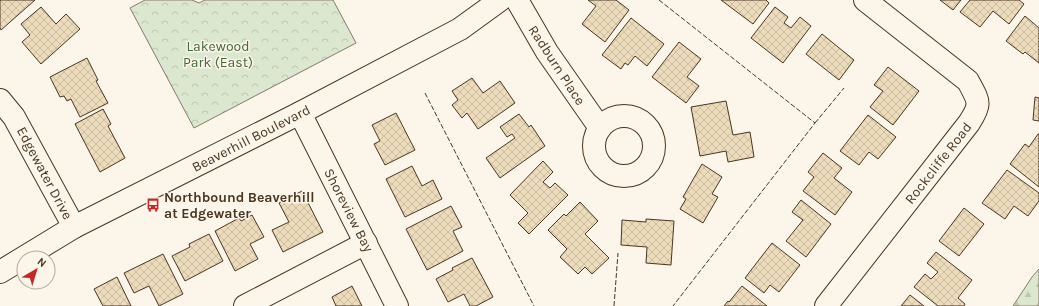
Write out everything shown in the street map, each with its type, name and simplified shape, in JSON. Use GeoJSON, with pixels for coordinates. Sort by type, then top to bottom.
{"type":"FeatureCollection","features":[{"type":"Feature","properties":{"kind":"street","name":"Beaverhill Boulevard"},"geometry":{"type":"LineString","coordinates":[[0,272],[74,227],[300,113],[460,29],[500,0]]}},
{"type":"Feature","properties":{"kind":"street","name":"Radburn Place"},"geometry":{"type":"LineString","coordinates":[[517,0],[547,52],[600,128]]}},
{"type":"Feature","properties":{"kind":"street","name":"Rockcliffe Road"},"geometry":{"type":"LineString","coordinates":[[826,306],[969,124],[976,112],[978,99],[968,81],[864,0]]}},
{"type":"Feature","properties":{"kind":"street","name":"Edgewater Drive"},"geometry":{"type":"LineString","coordinates":[[0,100],[14,116],[74,227]]}},
{"type":"Feature","properties":{"kind":"street","name":"Shoreview Bay"},"geometry":{"type":"LineString","coordinates":[[300,113],[397,306]]}},
{"type":"Feature","properties":{"kind":"street"},"geometry":{"type":"LineString","coordinates":[[245,306],[366,243]]}},
{"type":"Feature","properties":{"kind":"green space","name":"Lakewood Park (East)"},"geometry":{"type":"Polygon","coordinates":[[[145,0],[192,0],[199,3],[205,0],[333,0],[356,43],[194,128],[130,8],[145,0]]]}},
{"type":"Feature","properties":{"kind":"green space"},"geometry":{"type":"Polygon","coordinates":[[[1039,269],[1039,306],[1013,306],[1032,277],[1039,269]]]}},
{"type":"Feature","properties":{"kind":"building"},"geometry":{"type":"Polygon","coordinates":[[[0,0],[35,0],[1,30],[0,0]]]}},
{"type":"Feature","properties":{"kind":"building"},"geometry":{"type":"Polygon","coordinates":[[[588,0],[616,0],[629,10],[605,42],[582,24],[596,6],[588,0]]]}},
{"type":"Feature","properties":{"kind":"building"},"geometry":{"type":"Polygon","coordinates":[[[721,0],[766,0],[769,3],[753,24],[721,0]]]}},
{"type":"Feature","properties":{"kind":"building"},"geometry":{"type":"Polygon","coordinates":[[[940,0],[961,0],[953,10],[940,0]]]}},
{"type":"Feature","properties":{"kind":"building"},"geometry":{"type":"Polygon","coordinates":[[[970,0],[1019,0],[1024,4],[1009,24],[993,11],[980,27],[960,12],[970,0]]]}},
{"type":"Feature","properties":{"kind":"building"},"geometry":{"type":"Polygon","coordinates":[[[41,7],[56,24],[66,14],[80,29],[41,64],[22,42],[30,35],[21,24],[41,7]]]}},
{"type":"Feature","properties":{"kind":"building"},"geometry":{"type":"Polygon","coordinates":[[[775,7],[788,17],[784,23],[791,28],[800,17],[811,26],[783,63],[751,38],[775,7]]]}},
{"type":"Feature","properties":{"kind":"building"},"geometry":{"type":"Polygon","coordinates":[[[1025,16],[1039,28],[1039,63],[1025,52],[1023,54],[1006,41],[1025,16]]]}},
{"type":"Feature","properties":{"kind":"building"},"geometry":{"type":"Polygon","coordinates":[[[631,18],[664,44],[647,66],[635,56],[628,65],[625,63],[621,69],[602,55],[631,18]]]}},
{"type":"Feature","properties":{"kind":"building"},"geometry":{"type":"Polygon","coordinates":[[[822,34],[854,60],[839,80],[806,54],[822,34]]]}},
{"type":"Feature","properties":{"kind":"building"},"geometry":{"type":"Polygon","coordinates":[[[679,42],[701,59],[687,77],[699,86],[686,103],[652,77],[679,42]]]}},
{"type":"Feature","properties":{"kind":"building"},"geometry":{"type":"Polygon","coordinates":[[[87,58],[98,80],[96,81],[108,103],[80,117],[71,99],[67,101],[64,96],[60,97],[50,77],[87,58]]]}},
{"type":"Feature","properties":{"kind":"building"},"geometry":{"type":"Polygon","coordinates":[[[888,67],[919,91],[893,125],[870,107],[883,91],[874,85],[888,67]]]}},
{"type":"Feature","properties":{"kind":"building"},"geometry":{"type":"Polygon","coordinates":[[[472,78],[483,93],[500,81],[515,103],[478,129],[467,113],[462,118],[452,105],[458,100],[452,91],[472,78]]]}},
{"type":"Feature","properties":{"kind":"building"},"geometry":{"type":"Polygon","coordinates":[[[1035,97],[1039,98],[1039,121],[1033,120],[1035,97]]]}},
{"type":"Feature","properties":{"kind":"building"},"geometry":{"type":"Polygon","coordinates":[[[726,101],[733,135],[750,132],[754,157],[728,162],[726,151],[700,156],[691,107],[726,101]]]}},
{"type":"Feature","properties":{"kind":"building"},"geometry":{"type":"Polygon","coordinates":[[[103,109],[111,124],[108,126],[125,158],[100,172],[75,124],[103,109]]]}},
{"type":"Feature","properties":{"kind":"building"},"geometry":{"type":"Polygon","coordinates":[[[396,113],[415,150],[385,165],[374,144],[380,141],[372,125],[396,113]]]}},
{"type":"Feature","properties":{"kind":"building"},"geometry":{"type":"Polygon","coordinates":[[[519,114],[529,127],[531,125],[545,146],[500,178],[486,158],[515,138],[512,134],[507,137],[500,127],[519,114]]]}},
{"type":"Feature","properties":{"kind":"building"},"geometry":{"type":"Polygon","coordinates":[[[868,115],[896,137],[878,159],[869,152],[859,165],[840,151],[868,115]]]}},
{"type":"Feature","properties":{"kind":"building"},"geometry":{"type":"Polygon","coordinates":[[[1038,134],[1039,187],[1010,164],[1025,144],[1029,147],[1038,134]]]}},
{"type":"Feature","properties":{"kind":"building"},"geometry":{"type":"Polygon","coordinates":[[[823,153],[842,168],[834,178],[852,192],[835,215],[803,191],[814,177],[808,172],[823,153]]]}},
{"type":"Feature","properties":{"kind":"building"},"geometry":{"type":"Polygon","coordinates":[[[543,161],[553,172],[543,182],[550,188],[555,183],[568,195],[529,234],[518,223],[528,213],[510,195],[543,161]]]}},
{"type":"Feature","properties":{"kind":"building"},"geometry":{"type":"Polygon","coordinates":[[[702,164],[722,177],[712,194],[718,197],[703,223],[680,209],[686,199],[683,197],[702,164]]]}},
{"type":"Feature","properties":{"kind":"building"},"geometry":{"type":"Polygon","coordinates":[[[412,166],[422,186],[433,180],[442,199],[405,217],[386,179],[412,166]]]}},
{"type":"Feature","properties":{"kind":"building"},"geometry":{"type":"Polygon","coordinates":[[[1007,170],[1039,193],[1039,201],[1028,216],[1014,206],[1005,219],[982,203],[1007,170]]]}},
{"type":"Feature","properties":{"kind":"building"},"geometry":{"type":"Polygon","coordinates":[[[302,191],[323,232],[283,252],[272,230],[289,222],[279,203],[302,191]]]}},
{"type":"Feature","properties":{"kind":"building"},"geometry":{"type":"Polygon","coordinates":[[[801,200],[831,224],[806,257],[786,241],[803,220],[792,212],[801,200]]]}},
{"type":"Feature","properties":{"kind":"building"},"geometry":{"type":"Polygon","coordinates":[[[580,202],[598,221],[585,234],[609,258],[592,274],[585,267],[578,274],[560,257],[567,249],[548,230],[564,214],[566,216],[580,202]]]}},
{"type":"Feature","properties":{"kind":"building"},"geometry":{"type":"Polygon","coordinates":[[[451,206],[462,227],[453,231],[463,251],[427,270],[406,229],[451,206]]]}},
{"type":"Feature","properties":{"kind":"building"},"geometry":{"type":"Polygon","coordinates":[[[964,208],[984,224],[959,256],[939,241],[964,208]]]}},
{"type":"Feature","properties":{"kind":"building"},"geometry":{"type":"Polygon","coordinates":[[[252,215],[264,237],[250,244],[258,259],[235,271],[215,231],[239,218],[241,221],[252,215]]]}},
{"type":"Feature","properties":{"kind":"building"},"geometry":{"type":"Polygon","coordinates":[[[646,219],[674,221],[671,265],[646,263],[647,247],[621,245],[622,220],[646,222],[646,219]]]}},
{"type":"Feature","properties":{"kind":"building"},"geometry":{"type":"Polygon","coordinates":[[[209,234],[223,261],[185,281],[172,256],[190,247],[189,244],[209,234]]]}},
{"type":"Feature","properties":{"kind":"building"},"geometry":{"type":"Polygon","coordinates":[[[772,243],[800,265],[779,292],[770,285],[764,293],[745,278],[772,243]]]}},
{"type":"Feature","properties":{"kind":"building"},"geometry":{"type":"Polygon","coordinates":[[[936,252],[972,280],[958,298],[965,304],[964,306],[938,306],[914,287],[925,274],[931,279],[938,272],[927,263],[936,252]]]}},
{"type":"Feature","properties":{"kind":"building"},"geometry":{"type":"Polygon","coordinates":[[[163,254],[183,294],[159,306],[149,286],[134,293],[124,273],[163,254]]]}},
{"type":"Feature","properties":{"kind":"building"},"geometry":{"type":"Polygon","coordinates":[[[472,258],[493,297],[476,306],[470,306],[464,294],[448,302],[436,279],[453,270],[452,268],[472,258]]]}},
{"type":"Feature","properties":{"kind":"building"},"geometry":{"type":"Polygon","coordinates":[[[117,277],[131,306],[103,306],[94,289],[117,277]]]}},
{"type":"Feature","properties":{"kind":"building"},"geometry":{"type":"Polygon","coordinates":[[[352,286],[362,306],[336,306],[332,297],[352,286]]]}},
{"type":"Feature","properties":{"kind":"building"},"geometry":{"type":"Polygon","coordinates":[[[742,286],[767,306],[724,306],[742,286]]]}},
{"type":"Feature","properties":{"kind":"building"},"geometry":{"type":"Polygon","coordinates":[[[910,295],[924,306],[901,306],[910,295]]]}},
{"type":"Feature","properties":{"kind":"fence"},"geometry":{"type":"LineString","coordinates":[[659,0],[815,123],[673,306]]}},
{"type":"Feature","properties":{"kind":"fence"},"geometry":{"type":"LineString","coordinates":[[815,123],[844,88]]}},
{"type":"Feature","properties":{"kind":"fence"},"geometry":{"type":"LineString","coordinates":[[425,93],[534,306]]}},
{"type":"Feature","properties":{"kind":"fence"},"geometry":{"type":"LineString","coordinates":[[614,306],[618,253]]}},
{"type":"Feature","properties":{"kind":"place","name":"Northbound Beaverhill at Edgewater"},"geometry":{"type":"Point","coordinates":[153,205]}}]}
